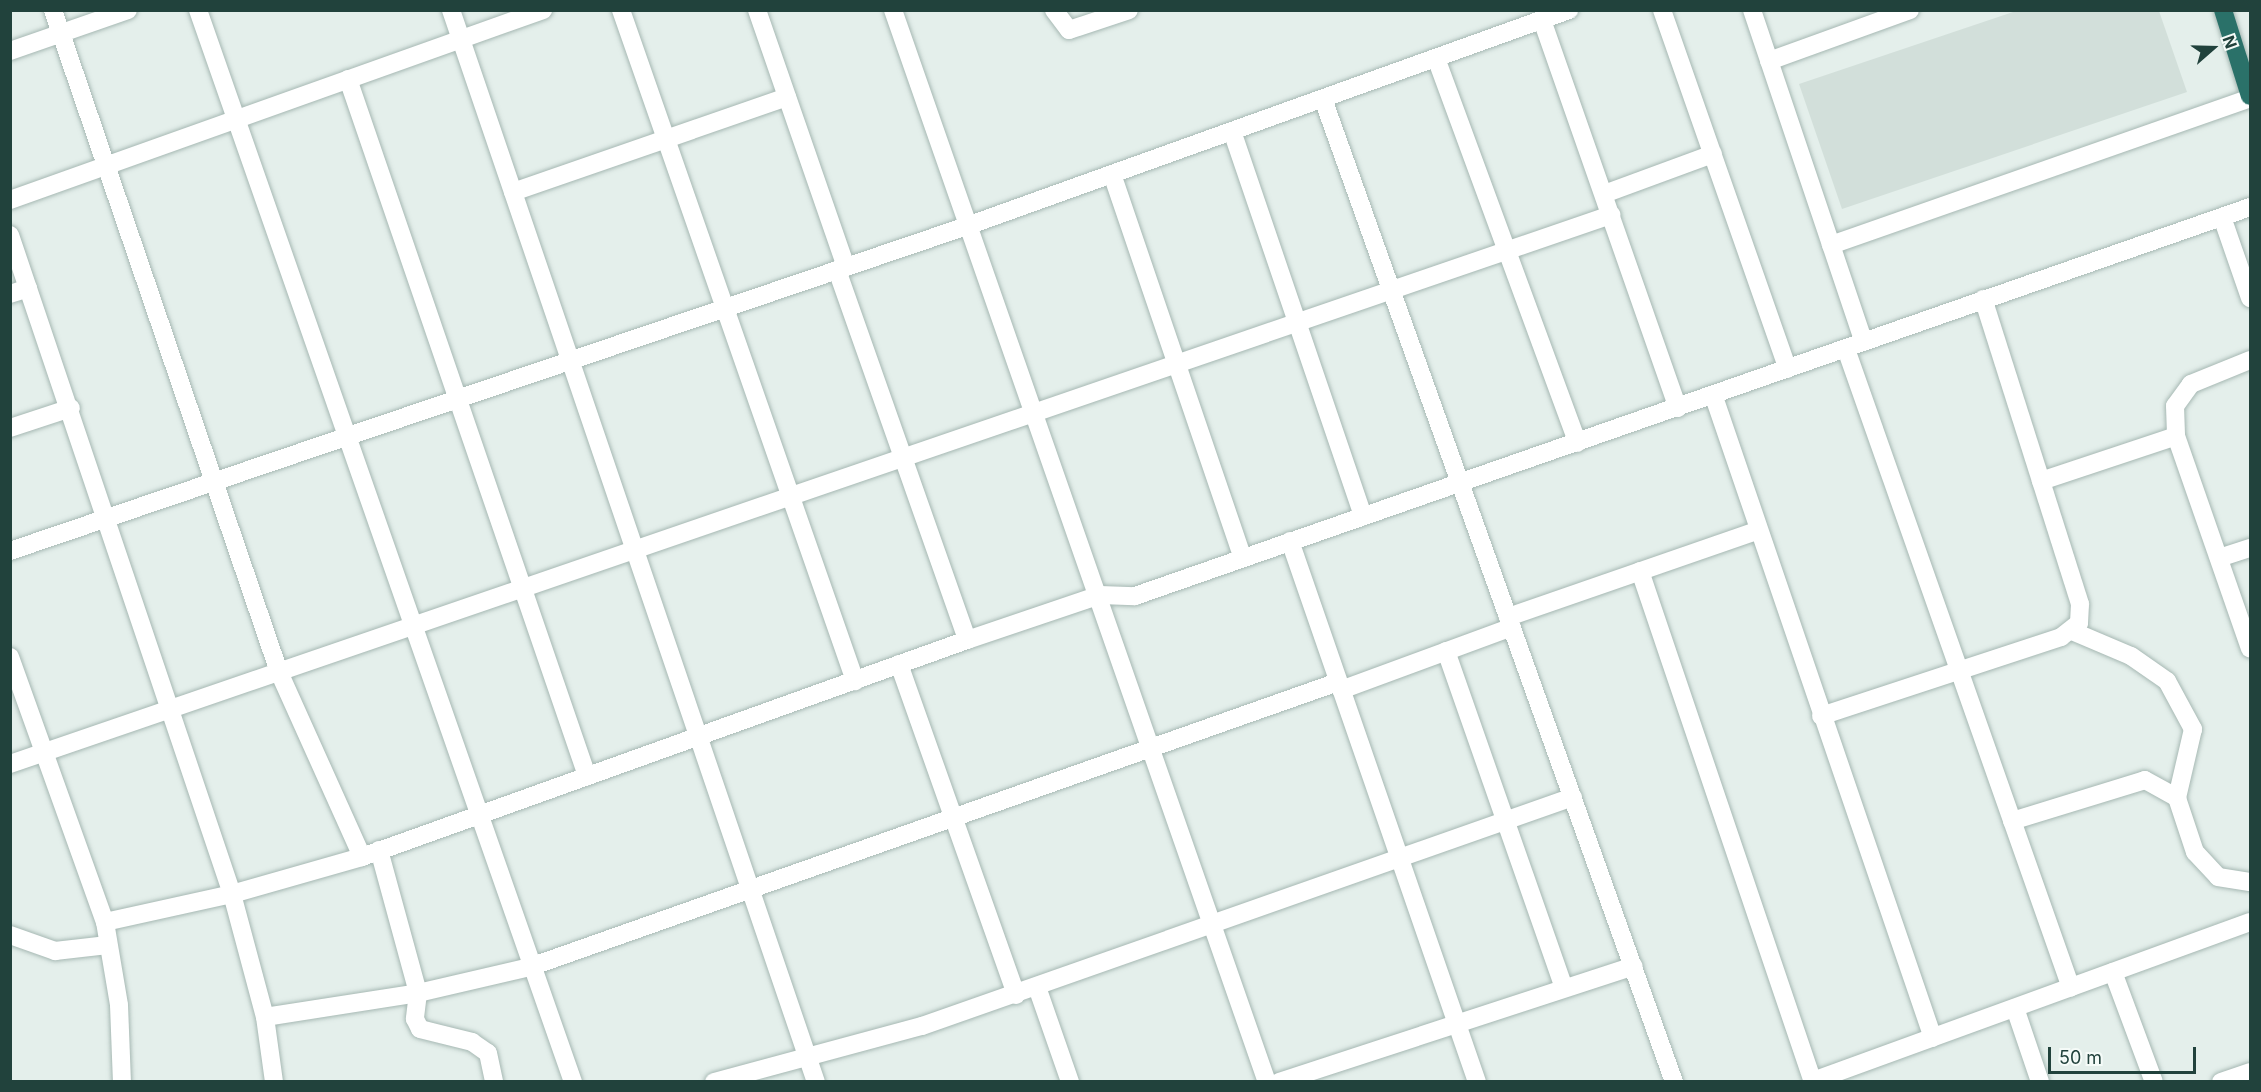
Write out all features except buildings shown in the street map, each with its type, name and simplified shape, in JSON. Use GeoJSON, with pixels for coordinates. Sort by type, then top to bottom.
{"type":"FeatureCollection","features":[{"type":"Feature","properties":{"kind":"highway"},"geometry":{"type":"LineString","coordinates":[[2223,10],[2250,97]]}},
{"type":"Feature","properties":{"kind":"street"},"geometry":{"type":"LineString","coordinates":[[54,10],[217,481],[279,672],[371,853],[417,993],[415,1019],[420,1029],[472,1042],[488,1053],[494,1082]]}},
{"type":"Feature","properties":{"kind":"street"},"geometry":{"type":"LineString","coordinates":[[10,51],[128,10]]}},
{"type":"Feature","properties":{"kind":"street"},"geometry":{"type":"LineString","coordinates":[[198,10],[480,814],[530,967],[573,1082]]}},
{"type":"Feature","properties":{"kind":"street"},"geometry":{"type":"LineString","coordinates":[[451,10],[754,892],[816,1082]]}},
{"type":"Feature","properties":{"kind":"street"},"geometry":{"type":"LineString","coordinates":[[10,200],[543,10]]}},
{"type":"Feature","properties":{"kind":"street"},"geometry":{"type":"LineString","coordinates":[[621,10],[855,681]]}},
{"type":"Feature","properties":{"kind":"street"},"geometry":{"type":"LineString","coordinates":[[758,10],[901,460],[967,640]]}},
{"type":"Feature","properties":{"kind":"street"},"geometry":{"type":"LineString","coordinates":[[893,10],[1088,576],[1100,595],[1154,748],[1210,921],[1267,1082]]}},
{"type":"Feature","properties":{"kind":"street"},"geometry":{"type":"LineString","coordinates":[[1054,10],[1069,30],[1129,10]]}},
{"type":"Feature","properties":{"kind":"street"},"geometry":{"type":"LineString","coordinates":[[10,551],[572,363],[725,308],[967,226],[1569,10]]}},
{"type":"Feature","properties":{"kind":"street"},"geometry":{"type":"LineString","coordinates":[[1662,10],[1788,369]]}},
{"type":"Feature","properties":{"kind":"street"},"geometry":{"type":"LineString","coordinates":[[1752,10],[1864,342]]}},
{"type":"Feature","properties":{"kind":"street"},"geometry":{"type":"LineString","coordinates":[[1769,61],[1910,10]]}},
{"type":"Feature","properties":{"kind":"street"},"geometry":{"type":"LineString","coordinates":[[1542,20],[1678,408]]}},
{"type":"Feature","properties":{"kind":"street"},"geometry":{"type":"LineString","coordinates":[[1436,58],[1578,443]]}},
{"type":"Feature","properties":{"kind":"street"},"geometry":{"type":"LineString","coordinates":[[348,79],[525,587],[587,776]]}},
{"type":"Feature","properties":{"kind":"street"},"geometry":{"type":"LineString","coordinates":[[513,192],[787,97]]}},
{"type":"Feature","properties":{"kind":"street"},"geometry":{"type":"LineString","coordinates":[[1831,244],[2250,97]]}},
{"type":"Feature","properties":{"kind":"street"},"geometry":{"type":"LineString","coordinates":[[1323,99],[1674,1082]]}},
{"type":"Feature","properties":{"kind":"street"},"geometry":{"type":"LineString","coordinates":[[1232,131],[1363,516]]}},
{"type":"Feature","properties":{"kind":"street"},"geometry":{"type":"LineString","coordinates":[[1604,194],[1713,154]]}},
{"type":"Feature","properties":{"kind":"street"},"geometry":{"type":"LineString","coordinates":[[1112,174],[1242,556]]}},
{"type":"Feature","properties":{"kind":"street"},"geometry":{"type":"LineString","coordinates":[[105,922],[232,894],[371,853],[700,738],[967,640],[1100,595],[1135,596],[1242,556],[1714,397],[1983,299],[2250,207]]}},
{"type":"Feature","properties":{"kind":"street"},"geometry":{"type":"LineString","coordinates":[[10,764],[1611,215]]}},
{"type":"Feature","properties":{"kind":"street"},"geometry":{"type":"LineString","coordinates":[[2222,217],[2250,298]]}},
{"type":"Feature","properties":{"kind":"street"},"geometry":{"type":"LineString","coordinates":[[10,235],[19,291],[71,408],[232,894],[265,1017],[274,1082]]}},
{"type":"Feature","properties":{"kind":"street"},"geometry":{"type":"LineString","coordinates":[[1821,716],[2072,631],[2079,623],[2080,604],[1983,299]]}},
{"type":"Feature","properties":{"kind":"street"},"geometry":{"type":"LineString","coordinates":[[1846,349],[2071,988]]}},
{"type":"Feature","properties":{"kind":"street"},"geometry":{"type":"LineString","coordinates":[[2250,360],[2181,393],[2176,436],[2250,648]]}},
{"type":"Feature","properties":{"kind":"street"},"geometry":{"type":"LineString","coordinates":[[1714,397],[1757,531],[1933,1038]]}},
{"type":"Feature","properties":{"kind":"street"},"geometry":{"type":"LineString","coordinates":[[10,428],[71,408]]}},
{"type":"Feature","properties":{"kind":"street"},"geometry":{"type":"LineString","coordinates":[[2041,481],[2176,436]]}},
{"type":"Feature","properties":{"kind":"street"},"geometry":{"type":"LineString","coordinates":[[265,1017],[417,993],[530,967],[754,892],[954,816],[1446,651],[1510,622],[1640,571],[1757,531]]}},
{"type":"Feature","properties":{"kind":"street"},"geometry":{"type":"LineString","coordinates":[[1290,541],[1477,1082]]}},
{"type":"Feature","properties":{"kind":"street"},"geometry":{"type":"LineString","coordinates":[[2219,558],[2250,548]]}},
{"type":"Feature","properties":{"kind":"street"},"geometry":{"type":"LineString","coordinates":[[1640,571],[1813,1081],[2250,922]]}},
{"type":"Feature","properties":{"kind":"street"},"geometry":{"type":"LineString","coordinates":[[2072,631],[2131,656],[2167,681],[2193,729],[2177,798],[2195,852],[2218,877],[2250,882]]}},
{"type":"Feature","properties":{"kind":"street"},"geometry":{"type":"LineString","coordinates":[[1446,651],[1564,988]]}},
{"type":"Feature","properties":{"kind":"street"},"geometry":{"type":"LineString","coordinates":[[10,657],[105,922],[124,1052],[122,1082]]}},
{"type":"Feature","properties":{"kind":"street"},"geometry":{"type":"LineString","coordinates":[[899,664],[1016,995]]}},
{"type":"Feature","properties":{"kind":"street"},"geometry":{"type":"LineString","coordinates":[[2012,821],[2145,780],[2177,798]]}},
{"type":"Feature","properties":{"kind":"street"},"geometry":{"type":"LineString","coordinates":[[714,1082],[807,1053],[878,1038],[1016,995],[1210,921],[1573,797]]}},
{"type":"Feature","properties":{"kind":"street"},"geometry":{"type":"LineString","coordinates":[[10,935],[55,951],[108,945]]}},
{"type":"Feature","properties":{"kind":"street"},"geometry":{"type":"LineString","coordinates":[[1279,1082],[1455,1022],[1633,966]]}},
{"type":"Feature","properties":{"kind":"street"},"geometry":{"type":"LineString","coordinates":[[2113,972],[2154,1082]]}},
{"type":"Feature","properties":{"kind":"street"},"geometry":{"type":"LineString","coordinates":[[1036,987],[1070,1082]]}},
{"type":"Feature","properties":{"kind":"street"},"geometry":{"type":"LineString","coordinates":[[2014,1008],[2040,1082]]}},
{"type":"Feature","properties":{"kind":"street"},"geometry":{"type":"LineString","coordinates":[[2224,1081],[2250,1072]]}},
{"type":"Feature","properties":{"kind":"shaded area"},"geometry":{"type":"Polygon","coordinates":[[[2016,11],[2159,11],[2187,92],[1842,209],[1799,84],[2016,11]]]}}]}
